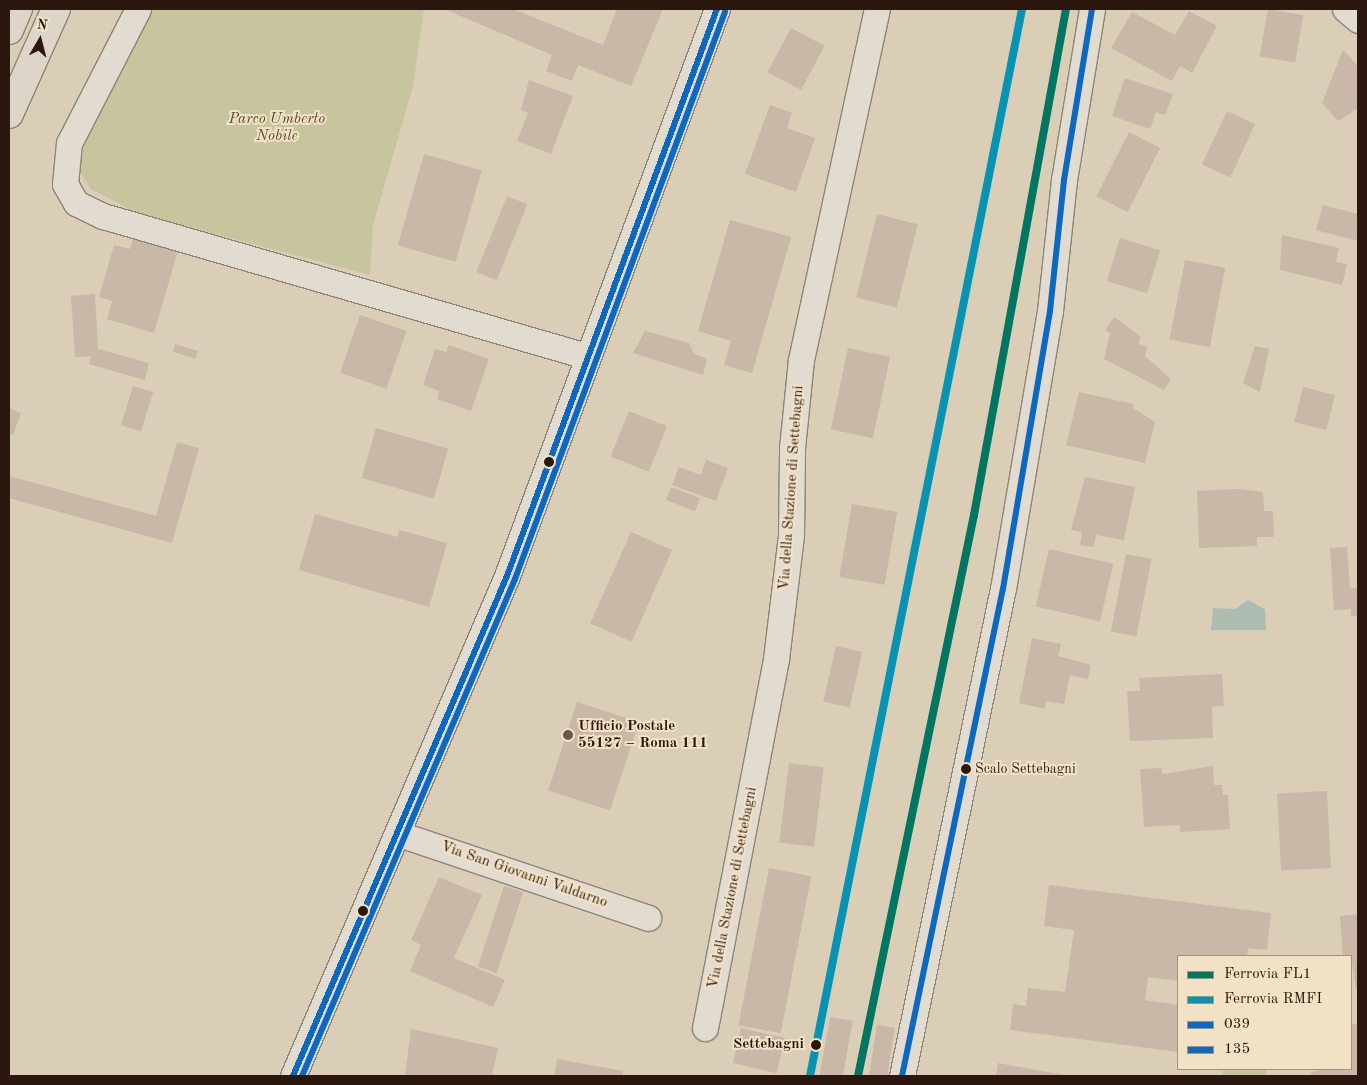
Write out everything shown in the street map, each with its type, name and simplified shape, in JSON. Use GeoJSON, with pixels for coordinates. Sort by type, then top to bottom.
{"type":"FeatureCollection","features":[{"type":"Feature","properties":{"kind":"main road"},"geometry":{"type":"LineString","coordinates":[[9,30],[18,9]]}},
{"type":"Feature","properties":{"kind":"main road"},"geometry":{"type":"LineString","coordinates":[[9,114],[56,9]]}},
{"type":"Feature","properties":{"kind":"street"},"geometry":{"type":"LineString","coordinates":[[138,9],[69,143],[65,184],[76,203],[103,216],[586,356]]}},
{"type":"Feature","properties":{"kind":"street"},"geometry":{"type":"LineString","coordinates":[[293,1076],[399,834],[507,576],[586,356],[717,9]]}},
{"type":"Feature","properties":{"kind":"street","name":"Via della Stazione di Settebagni"},"geometry":{"type":"LineString","coordinates":[[705,1028],[776,658],[788,571],[794,422],[805,338],[877,9]]}},
{"type":"Feature","properties":{"kind":"street"},"geometry":{"type":"LineString","coordinates":[[902,1076],[1003,588],[1050,312],[1064,180],[1092,9]]}},
{"type":"Feature","properties":{"kind":"street"},"geometry":{"type":"LineString","coordinates":[[1345,9],[1358,20]]}},
{"type":"Feature","properties":{"kind":"street","name":"Via San Giovanni Valdarno"},"geometry":{"type":"LineString","coordinates":[[399,834],[648,918]]}},
{"type":"Feature","properties":{"kind":"green space","name":"Parco Umberto Nobile"},"geometry":{"type":"Polygon","coordinates":[[[151,9],[424,9],[413,86],[373,225],[370,275],[137,213],[91,189],[80,172],[88,118],[151,9]]]}},
{"type":"Feature","properties":{"kind":"green space"},"geometry":{"type":"Polygon","coordinates":[[[1223,1070],[1266,1070],[1266,1076],[1223,1076],[1223,1070]]]}},
{"type":"Feature","properties":{"kind":"shaded area"},"geometry":{"type":"Polygon","coordinates":[[[1248,600],[1265,609],[1266,630],[1211,630],[1213,608],[1235,609],[1248,600]]]}},
{"type":"Feature","properties":{"kind":"building"},"geometry":{"type":"Polygon","coordinates":[[[444,9],[513,9],[603,45],[617,9],[663,9],[631,86],[578,65],[572,81],[546,71],[552,55],[444,9]]]}},
{"type":"Feature","properties":{"kind":"building"},"geometry":{"type":"Polygon","coordinates":[[[1268,9],[1303,15],[1295,63],[1260,56],[1268,9]]]}},
{"type":"Feature","properties":{"kind":"building"},"geometry":{"type":"Polygon","coordinates":[[[1189,11],[1217,26],[1192,73],[1180,66],[1172,81],[1111,48],[1132,12],[1175,35],[1189,11]]]}},
{"type":"Feature","properties":{"kind":"building"},"geometry":{"type":"Polygon","coordinates":[[[791,28],[825,46],[801,90],[768,72],[791,28]]]}},
{"type":"Feature","properties":{"kind":"building"},"geometry":{"type":"Polygon","coordinates":[[[1343,50],[1358,66],[1358,108],[1338,121],[1322,103],[1343,50]]]}},
{"type":"Feature","properties":{"kind":"building"},"geometry":{"type":"Polygon","coordinates":[[[1125,78],[1173,94],[1165,115],[1156,112],[1150,129],[1112,116],[1125,78]]]}},
{"type":"Feature","properties":{"kind":"building"},"geometry":{"type":"Polygon","coordinates":[[[529,80],[573,96],[551,154],[517,141],[528,113],[521,110],[529,80]]]}},
{"type":"Feature","properties":{"kind":"building"},"geometry":{"type":"Polygon","coordinates":[[[770,105],[792,113],[787,128],[815,138],[796,192],[745,174],[770,105]]]}},
{"type":"Feature","properties":{"kind":"building"},"geometry":{"type":"Polygon","coordinates":[[[1227,111],[1255,124],[1230,178],[1202,164],[1227,111]]]}},
{"type":"Feature","properties":{"kind":"building"},"geometry":{"type":"Polygon","coordinates":[[[1129,132],[1160,148],[1127,212],[1096,196],[1129,132]]]}},
{"type":"Feature","properties":{"kind":"building"},"geometry":{"type":"Polygon","coordinates":[[[424,154],[482,171],[455,262],[398,245],[424,154]]]}},
{"type":"Feature","properties":{"kind":"building"},"geometry":{"type":"Polygon","coordinates":[[[507,196],[527,204],[497,280],[476,272],[507,196]]]}},
{"type":"Feature","properties":{"kind":"building"},"geometry":{"type":"Polygon","coordinates":[[[1323,205],[1358,214],[1358,241],[1316,230],[1323,205]]]}},
{"type":"Feature","properties":{"kind":"building"},"geometry":{"type":"Polygon","coordinates":[[[877,214],[918,224],[897,308],[856,297],[877,214]]]}},
{"type":"Feature","properties":{"kind":"building"},"geometry":{"type":"Polygon","coordinates":[[[730,220],[791,237],[752,373],[724,365],[731,341],[698,331],[730,220]]]}},
{"type":"Feature","properties":{"kind":"building"},"geometry":{"type":"Polygon","coordinates":[[[134,234],[179,247],[154,333],[107,319],[112,301],[99,297],[114,245],[130,249],[134,234]]]}},
{"type":"Feature","properties":{"kind":"building"},"geometry":{"type":"Polygon","coordinates":[[[1282,235],[1339,248],[1336,262],[1347,264],[1342,285],[1280,270],[1282,235]]]}},
{"type":"Feature","properties":{"kind":"building"},"geometry":{"type":"Polygon","coordinates":[[[1120,238],[1160,250],[1147,293],[1107,281],[1120,238]]]}},
{"type":"Feature","properties":{"kind":"building"},"geometry":{"type":"Polygon","coordinates":[[[1185,260],[1225,268],[1210,347],[1170,340],[1185,260]]]}},
{"type":"Feature","properties":{"kind":"building"},"geometry":{"type":"Polygon","coordinates":[[[95,294],[98,349],[149,363],[145,380],[89,364],[91,356],[75,357],[71,296],[95,294]]]}},
{"type":"Feature","properties":{"kind":"building"},"geometry":{"type":"Polygon","coordinates":[[[360,315],[406,331],[386,389],[340,373],[360,315]]]}},
{"type":"Feature","properties":{"kind":"building"},"geometry":{"type":"Polygon","coordinates":[[[1114,317],[1140,336],[1139,344],[1147,347],[1145,356],[1171,379],[1164,390],[1104,359],[1110,333],[1105,330],[1114,317]]]}},
{"type":"Feature","properties":{"kind":"building"},"geometry":{"type":"Polygon","coordinates":[[[645,331],[689,343],[694,354],[707,359],[703,375],[633,353],[645,331]]]}},
{"type":"Feature","properties":{"kind":"building"},"geometry":{"type":"Polygon","coordinates":[[[175,344],[198,351],[196,359],[173,352],[175,344]]]}},
{"type":"Feature","properties":{"kind":"building"},"geometry":{"type":"Polygon","coordinates":[[[449,345],[489,359],[471,411],[437,399],[439,391],[423,385],[435,349],[446,352],[449,345]]]}},
{"type":"Feature","properties":{"kind":"building"},"geometry":{"type":"Polygon","coordinates":[[[1255,346],[1269,349],[1260,392],[1243,383],[1255,346]]]}},
{"type":"Feature","properties":{"kind":"building"},"geometry":{"type":"Polygon","coordinates":[[[848,348],[890,357],[873,438],[831,429],[848,348]]]}},
{"type":"Feature","properties":{"kind":"building"},"geometry":{"type":"Polygon","coordinates":[[[133,386],[153,392],[141,431],[121,425],[133,386]]]}},
{"type":"Feature","properties":{"kind":"building"},"geometry":{"type":"Polygon","coordinates":[[[1303,387],[1335,395],[1326,430],[1294,422],[1303,387]]]}},
{"type":"Feature","properties":{"kind":"building"},"geometry":{"type":"Polygon","coordinates":[[[1079,392],[1133,404],[1133,408],[1155,422],[1145,463],[1066,445],[1079,392]]]}},
{"type":"Feature","properties":{"kind":"building"},"geometry":{"type":"Polygon","coordinates":[[[9,408],[21,413],[13,435],[9,433],[9,408]]]}},
{"type":"Feature","properties":{"kind":"building"},"geometry":{"type":"Polygon","coordinates":[[[629,411],[667,426],[649,472],[611,456],[629,411]]]}},
{"type":"Feature","properties":{"kind":"building"},"geometry":{"type":"Polygon","coordinates":[[[376,428],[448,449],[434,499],[362,478],[376,428]]]}},
{"type":"Feature","properties":{"kind":"building"},"geometry":{"type":"Polygon","coordinates":[[[177,442],[199,448],[172,543],[9,498],[9,476],[156,516],[177,442]]]}},
{"type":"Feature","properties":{"kind":"building"},"geometry":{"type":"Polygon","coordinates":[[[706,460],[728,468],[716,501],[672,485],[679,467],[701,475],[706,460]]]}},
{"type":"Feature","properties":{"kind":"building"},"geometry":{"type":"Polygon","coordinates":[[[1085,477],[1135,487],[1124,540],[1096,535],[1094,547],[1080,545],[1082,532],[1071,530],[1085,477]]]}},
{"type":"Feature","properties":{"kind":"building"},"geometry":{"type":"Polygon","coordinates":[[[671,487],[700,498],[695,511],[666,500],[671,487]]]}},
{"type":"Feature","properties":{"kind":"building"},"geometry":{"type":"Polygon","coordinates":[[[1238,489],[1263,492],[1264,511],[1273,511],[1274,537],[1257,537],[1257,546],[1199,548],[1197,491],[1238,489]]]}},
{"type":"Feature","properties":{"kind":"building"},"geometry":{"type":"Polygon","coordinates":[[[852,504],[897,512],[884,585],[839,577],[852,504]]]}},
{"type":"Feature","properties":{"kind":"building"},"geometry":{"type":"Polygon","coordinates":[[[315,514],[397,537],[399,530],[447,543],[429,607],[299,570],[315,514]]]}},
{"type":"Feature","properties":{"kind":"building"},"geometry":{"type":"Polygon","coordinates":[[[631,532],[672,550],[631,642],[590,623],[631,532]]]}},
{"type":"Feature","properties":{"kind":"building"},"geometry":{"type":"Polygon","coordinates":[[[1347,547],[1350,588],[1358,588],[1358,616],[1351,616],[1351,609],[1334,610],[1330,548],[1347,547]]]}},
{"type":"Feature","properties":{"kind":"building"},"geometry":{"type":"Polygon","coordinates":[[[1049,549],[1113,564],[1100,621],[1036,606],[1049,549]]]}},
{"type":"Feature","properties":{"kind":"building"},"geometry":{"type":"Polygon","coordinates":[[[1126,554],[1152,559],[1136,637],[1111,632],[1126,554]]]}},
{"type":"Feature","properties":{"kind":"building"},"geometry":{"type":"Polygon","coordinates":[[[1032,638],[1061,644],[1058,656],[1091,665],[1088,679],[1070,675],[1064,704],[1046,701],[1045,709],[1019,703],[1032,638]]]}},
{"type":"Feature","properties":{"kind":"building"},"geometry":{"type":"Polygon","coordinates":[[[836,646],[862,652],[849,708],[823,702],[836,646]]]}},
{"type":"Feature","properties":{"kind":"building"},"geometry":{"type":"Polygon","coordinates":[[[1222,674],[1224,706],[1212,707],[1213,738],[1130,741],[1127,691],[1140,691],[1139,678],[1222,674]]]}},
{"type":"Feature","properties":{"kind":"building"},"geometry":{"type":"Polygon","coordinates":[[[577,702],[639,722],[610,811],[548,790],[577,702]]]}},
{"type":"Feature","properties":{"kind":"building"},"geometry":{"type":"Polygon","coordinates":[[[789,763],[824,767],[814,847],[779,842],[789,763]]]}},
{"type":"Feature","properties":{"kind":"building"},"geometry":{"type":"Polygon","coordinates":[[[1213,766],[1214,785],[1222,785],[1223,795],[1228,795],[1230,829],[1180,832],[1180,825],[1144,827],[1140,769],[1162,768],[1162,774],[1213,766]]]}},
{"type":"Feature","properties":{"kind":"building"},"geometry":{"type":"Polygon","coordinates":[[[1327,791],[1331,868],[1281,871],[1277,794],[1327,791]]]}},
{"type":"Feature","properties":{"kind":"building"},"geometry":{"type":"Polygon","coordinates":[[[769,868],[811,876],[781,1033],[738,1025],[769,868]]]}},
{"type":"Feature","properties":{"kind":"building"},"geometry":{"type":"Polygon","coordinates":[[[439,877],[482,895],[454,958],[505,980],[493,1007],[410,971],[421,945],[411,940],[439,877]]]}},
{"type":"Feature","properties":{"kind":"building"},"geometry":{"type":"Polygon","coordinates":[[[1049,885],[1271,913],[1267,950],[1248,948],[1247,955],[1177,955],[1177,981],[1148,977],[1145,1000],[1177,1005],[1177,1052],[1010,1030],[1013,1004],[1026,1006],[1028,988],[1065,992],[1074,930],[1044,926],[1049,885]]]}},
{"type":"Feature","properties":{"kind":"building"},"geometry":{"type":"Polygon","coordinates":[[[504,886],[523,892],[497,973],[478,967],[504,886]]]}},
{"type":"Feature","properties":{"kind":"building"},"geometry":{"type":"Polygon","coordinates":[[[1358,914],[1358,989],[1356,989],[1352,955],[1343,955],[1340,916],[1358,914]]]}},
{"type":"Feature","properties":{"kind":"building"},"geometry":{"type":"Polygon","coordinates":[[[830,1017],[853,1021],[843,1076],[820,1076],[830,1017]]]}},
{"type":"Feature","properties":{"kind":"building"},"geometry":{"type":"Polygon","coordinates":[[[1352,1024],[1358,1024],[1358,1076],[1312,1076],[1311,1072],[1319,1070],[1352,1070],[1352,1024]]]}},
{"type":"Feature","properties":{"kind":"building"},"geometry":{"type":"Polygon","coordinates":[[[877,1025],[895,1028],[887,1076],[869,1076],[877,1025]]]}},
{"type":"Feature","properties":{"kind":"building"},"geometry":{"type":"Polygon","coordinates":[[[741,1028],[785,1038],[777,1073],[733,1063],[741,1028]]]}},
{"type":"Feature","properties":{"kind":"building"},"geometry":{"type":"Polygon","coordinates":[[[411,1029],[498,1048],[492,1076],[405,1076],[411,1029]]]}},
{"type":"Feature","properties":{"kind":"building"},"geometry":{"type":"Polygon","coordinates":[[[557,1059],[623,1071],[622,1076],[554,1076],[557,1059]]]}},
{"type":"Feature","properties":{"kind":"building"},"geometry":{"type":"Polygon","coordinates":[[[998,1063],[1064,1075],[996,1076],[998,1063]]]}},
{"type":"Feature","properties":{"kind":"rail line","name":"RMFI"},"geometry":{"type":"LineString","coordinates":[[810,1076],[1022,9]]}},
{"type":"Feature","properties":{"kind":"rail line","name":"FL1"},"geometry":{"type":"LineString","coordinates":[[858,1076],[974,515],[1066,9]]}},
{"type":"Feature","properties":{"kind":"transit line","name":"039"},"geometry":{"type":"LineString","coordinates":[[293,1076],[507,576],[717,9]]}},
{"type":"Feature","properties":{"kind":"transit line","name":"039"},"geometry":{"type":"LineString","coordinates":[[902,1076],[1003,589],[1050,311],[1064,180],[1092,9]]}},
{"type":"Feature","properties":{"kind":"transit line","name":"135"},"geometry":{"type":"LineString","coordinates":[[302,1076],[515,579],[725,12]]}},
{"type":"Feature","properties":{"kind":"place","name":"Ufficio Postale 55127 – Roma 111"},"geometry":{"type":"Point","coordinates":[568,735]}},
{"type":"Feature","properties":{"kind":"place","name":"Scalo Settebagni"},"geometry":{"type":"Point","coordinates":[966,769]}},
{"type":"Feature","properties":{"kind":"place","name":"Settebagni"},"geometry":{"type":"Point","coordinates":[816,1045]}}]}
